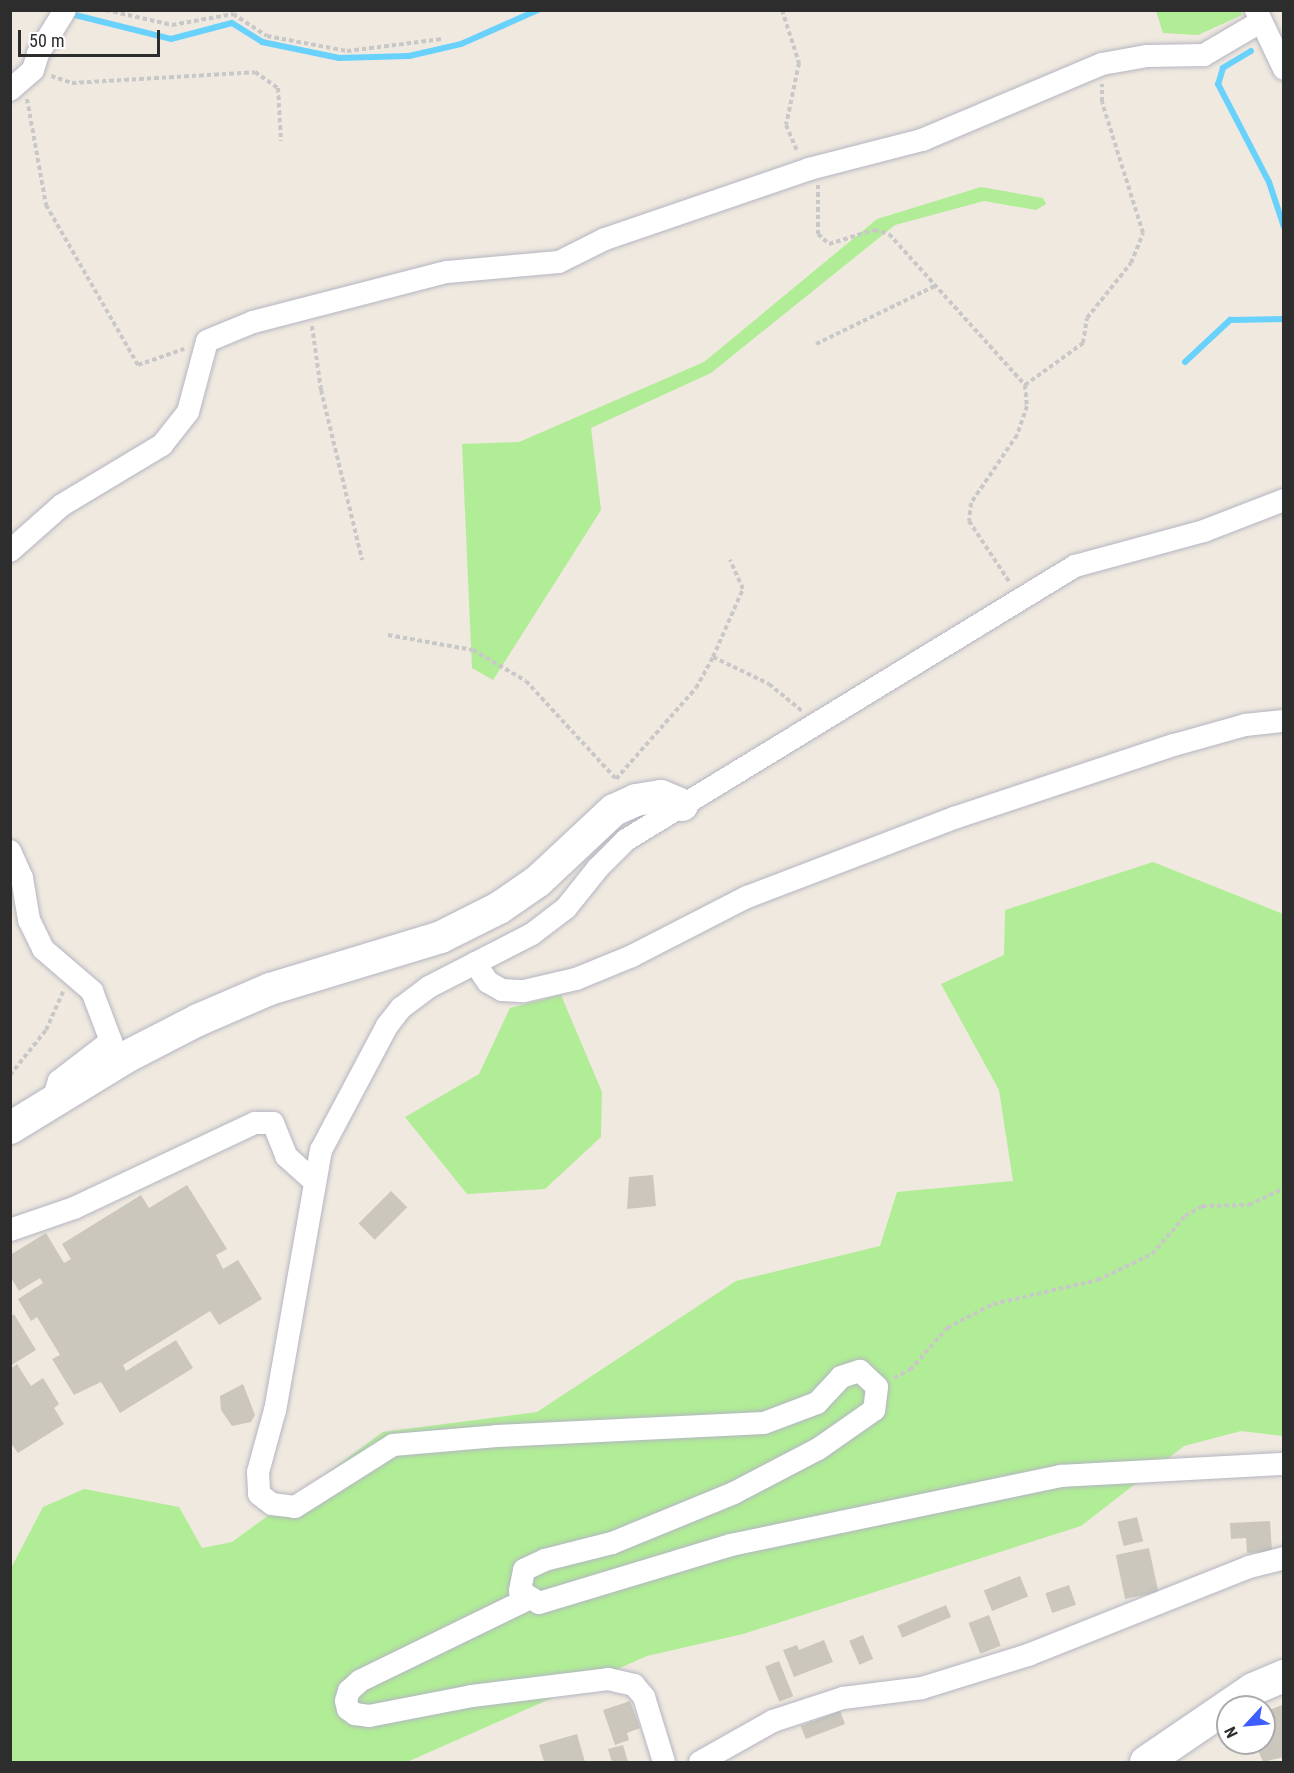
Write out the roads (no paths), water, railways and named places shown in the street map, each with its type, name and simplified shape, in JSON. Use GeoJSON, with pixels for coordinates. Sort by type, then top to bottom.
{"type":"FeatureCollection","features":[{"type":"Feature","properties":{"kind":"street"},"geometry":{"type":"LineString","coordinates":[[10,550],[62,506],[162,445],[188,412],[207,341],[253,322],[447,272],[559,262],[605,239],[809,169],[922,141],[1102,64],[1147,56],[1204,55],[1258,16],[1284,69]]}},
{"type":"Feature","properties":{"kind":"street"},"geometry":{"type":"LineString","coordinates":[[22,81],[61,17]]}},
{"type":"Feature","properties":{"kind":"street"},"geometry":{"type":"LineString","coordinates":[[1284,500],[1204,531],[1075,566],[819,725],[681,805],[626,840],[598,868],[566,908],[532,934],[429,987],[401,1008],[387,1026],[321,1150],[275,1410],[258,1472],[259,1494],[272,1504],[295,1507],[393,1446],[497,1436],[764,1423],[817,1403],[841,1377],[860,1371],[877,1387],[874,1410],[818,1449],[734,1493],[612,1543],[545,1560],[524,1570],[520,1591],[528,1599],[539,1603],[559,1599],[732,1545],[1061,1476],[1284,1464]]}},
{"type":"Feature","properties":{"kind":"street"},"geometry":{"type":"LineString","coordinates":[[475,963],[488,982],[502,990],[524,991],[576,979],[632,956],[747,897],[954,818],[1174,745],[1245,725],[1284,721]]}},
{"type":"Feature","properties":{"kind":"street"},"geometry":{"type":"LineString","coordinates":[[10,1128],[51,1106],[128,1056],[198,1020],[270,989],[441,938],[500,908],[538,880],[614,810],[636,800],[661,796],[681,805]]}},
{"type":"Feature","properties":{"kind":"street"},"geometry":{"type":"LineString","coordinates":[[10,851],[22,878],[29,920],[44,949],[92,991],[111,1041],[59,1081],[51,1106]]}},
{"type":"Feature","properties":{"kind":"street"},"geometry":{"type":"LineString","coordinates":[[10,1230],[74,1208],[255,1123],[273,1123],[286,1156],[314,1181]]}},
{"type":"Feature","properties":{"kind":"street"},"geometry":{"type":"LineString","coordinates":[[700,1762],[772,1721],[843,1698],[922,1688],[1028,1655],[1249,1567],[1284,1558]]}},
{"type":"Feature","properties":{"kind":"street"},"geometry":{"type":"LineString","coordinates":[[528,1599],[360,1681],[349,1691],[348,1709],[369,1716],[472,1696],[608,1679],[634,1685],[644,1697],[664,1762]]}},
{"type":"Feature","properties":{"kind":"street"},"geometry":{"type":"LineString","coordinates":[[1146,1762],[1253,1689],[1284,1676]]}},
{"type":"Feature","properties":{"kind":"waterway"},"geometry":{"type":"LineString","coordinates":[[67,13],[171,39],[232,23],[262,42],[339,58],[409,56],[461,44],[538,10]]}},
{"type":"Feature","properties":{"kind":"waterway"},"geometry":{"type":"LineString","coordinates":[[1251,51],[1223,68],[1218,84],[1269,182],[1284,227]]}},
{"type":"Feature","properties":{"kind":"waterway"},"geometry":{"type":"LineString","coordinates":[[1185,362],[1230,320],[1284,319]]}}]}
